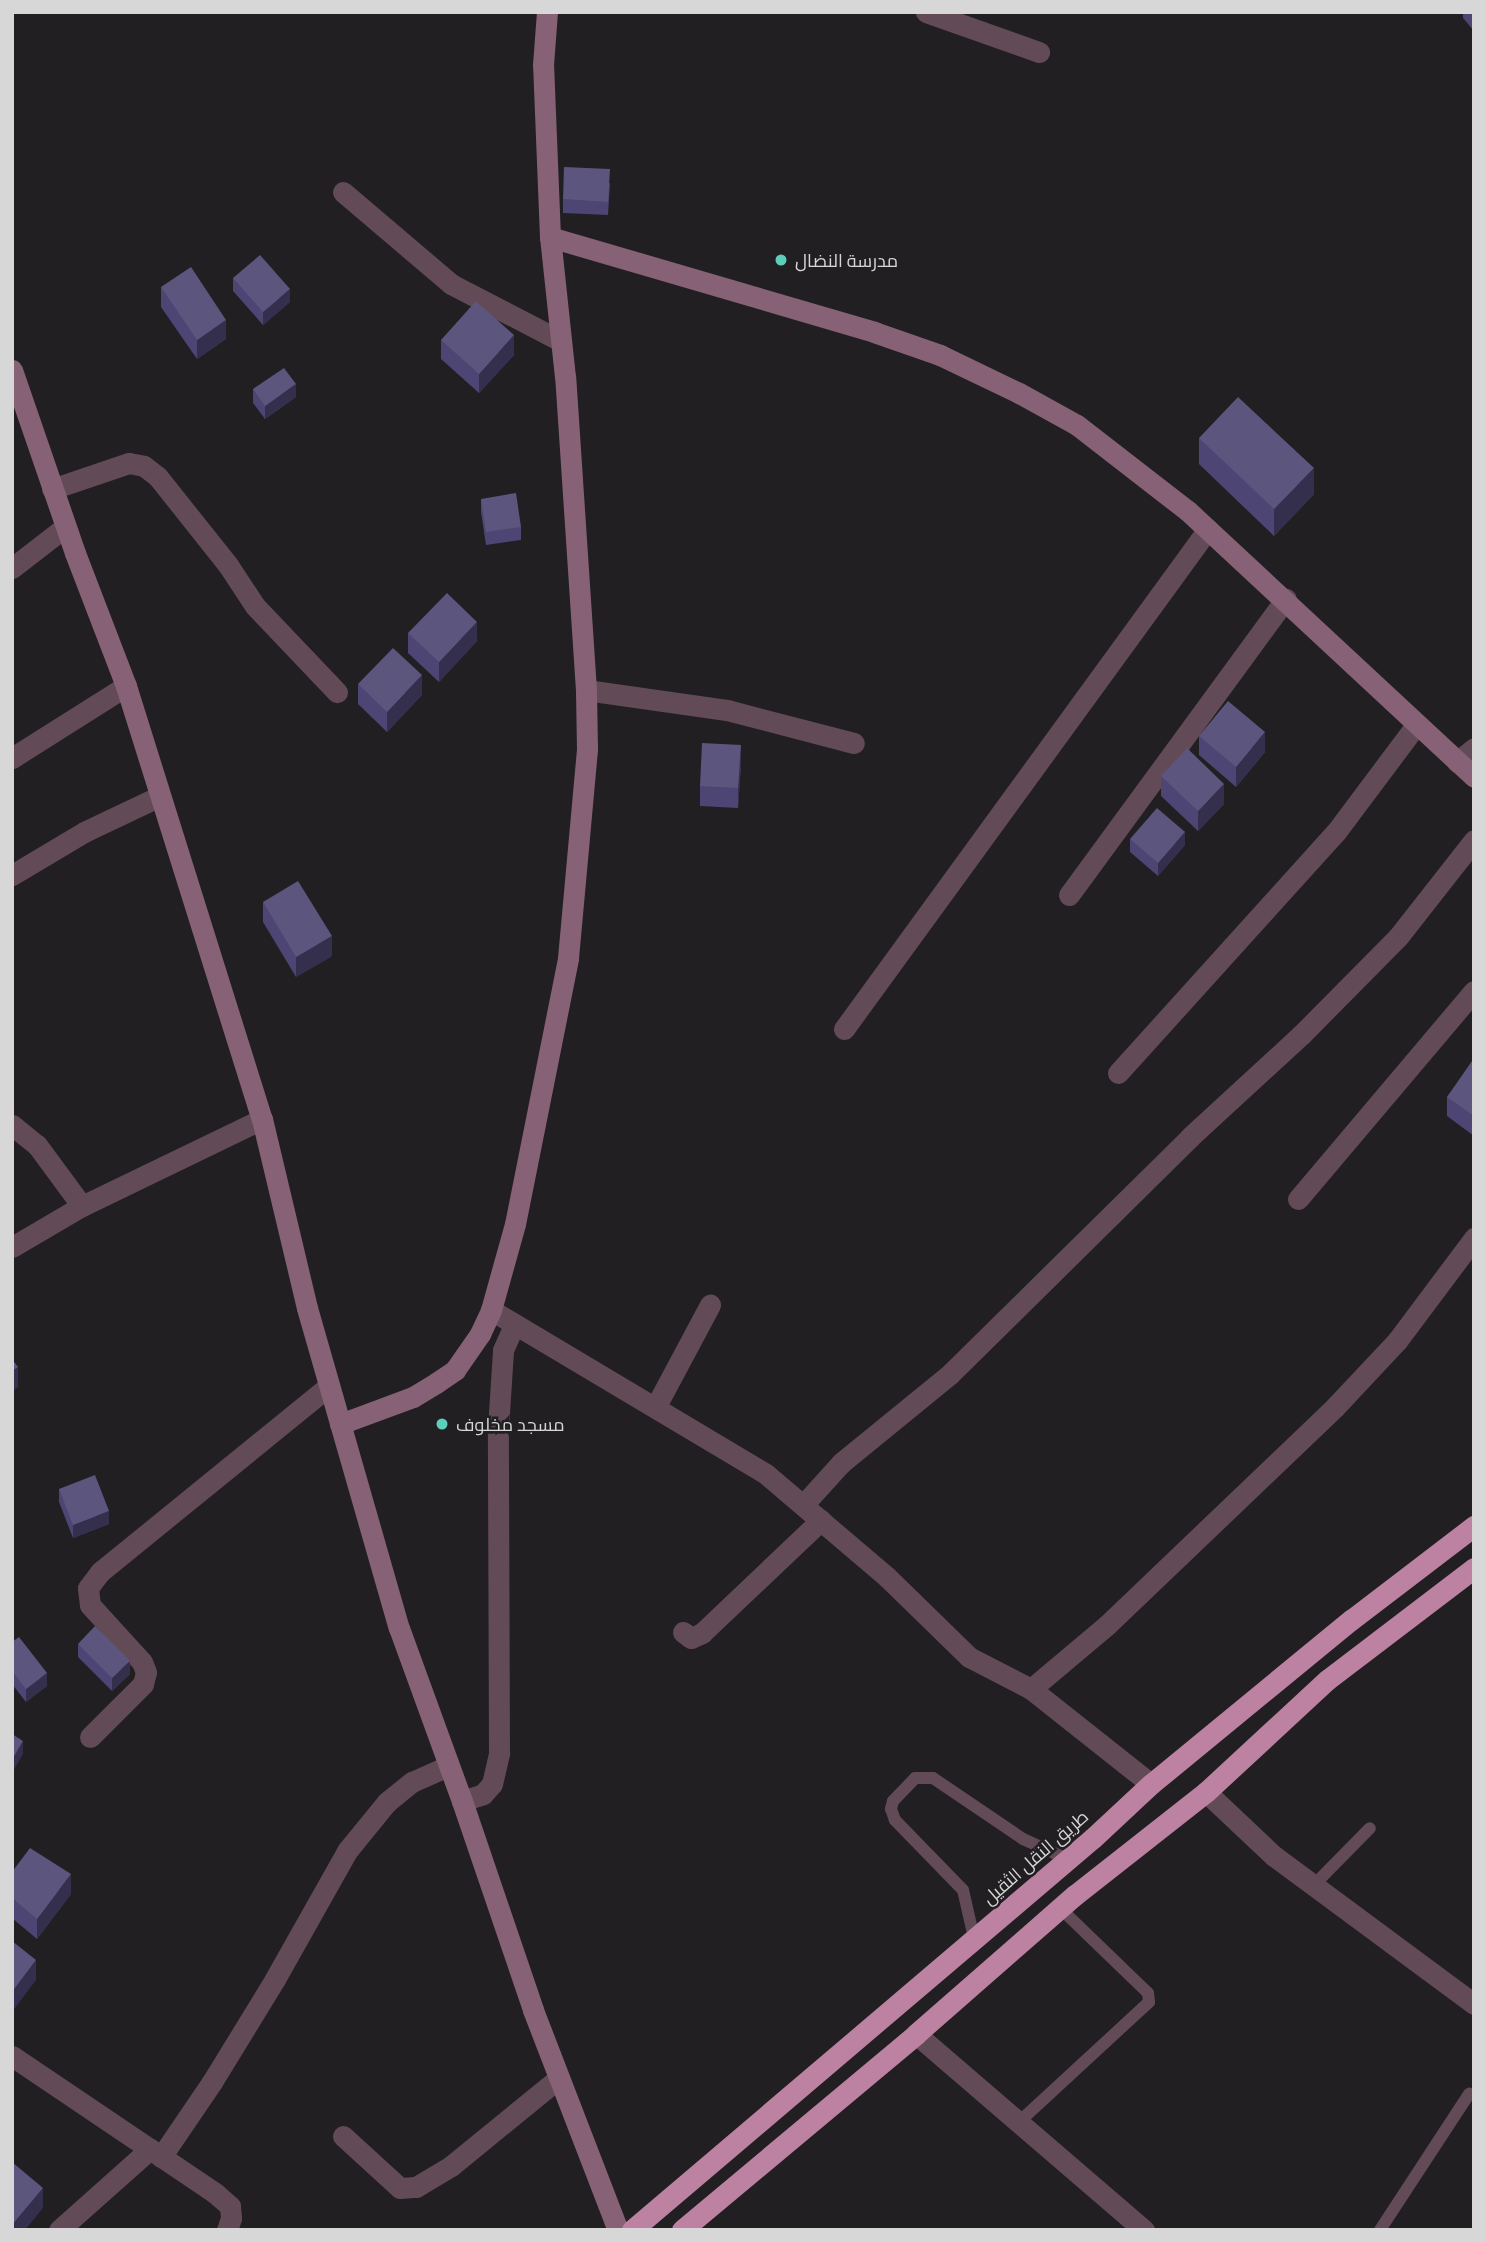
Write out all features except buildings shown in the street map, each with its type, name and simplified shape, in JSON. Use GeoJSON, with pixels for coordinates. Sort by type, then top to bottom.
{"type":"FeatureCollection","features":[{"type":"Feature","properties":{"kind":"highway","name":"طريق النقل الثقيل"},"geometry":{"type":"LineString","coordinates":[[632,2230],[1067,1859],[1151,1784],[1351,1620],[1474,1526]]}},
{"type":"Feature","properties":{"kind":"highway"},"geometry":{"type":"LineString","coordinates":[[682,2230],[916,2034],[1060,1908],[1206,1792],[1327,1680],[1474,1568]]}},
{"type":"Feature","properties":{"kind":"street"},"geometry":{"type":"LineString","coordinates":[[340,1424],[413,1397],[455,1370],[491,1310],[514,1224],[568,958],[587,748],[586,690],[561,341],[550,236],[543,65],[547,12]]}},
{"type":"Feature","properties":{"kind":"street"},"geometry":{"type":"LineString","coordinates":[[926,12],[1039,52]]}},
{"type":"Feature","properties":{"kind":"street"},"geometry":{"type":"LineString","coordinates":[[344,192],[451,284],[561,341]]}},
{"type":"Feature","properties":{"kind":"street"},"geometry":{"type":"LineString","coordinates":[[550,236],[874,332],[977,371],[1077,425],[1140,470],[1208,529],[1474,777]]}},
{"type":"Feature","properties":{"kind":"street"},"geometry":{"type":"LineString","coordinates":[[12,370],[17,400],[126,686],[262,1119],[340,1424],[399,1628],[559,2078],[618,2230]]}},
{"type":"Feature","properties":{"kind":"street"},"geometry":{"type":"LineString","coordinates":[[52,489],[129,463],[144,466],[167,488],[228,565],[255,606],[337,692]]}},
{"type":"Feature","properties":{"kind":"street"},"geometry":{"type":"LineString","coordinates":[[12,568],[65,527]]}},
{"type":"Feature","properties":{"kind":"street"},"geometry":{"type":"LineString","coordinates":[[844,1029],[1208,529]]}},
{"type":"Feature","properties":{"kind":"street"},"geometry":{"type":"LineString","coordinates":[[1069,895],[1286,599]]}},
{"type":"Feature","properties":{"kind":"street"},"geometry":{"type":"LineString","coordinates":[[12,758],[126,686]]}},
{"type":"Feature","properties":{"kind":"street"},"geometry":{"type":"LineString","coordinates":[[586,690],[727,710],[854,743]]}},
{"type":"Feature","properties":{"kind":"street"},"geometry":{"type":"LineString","coordinates":[[1118,1073],[1336,832],[1416,725]]}},
{"type":"Feature","properties":{"kind":"street"},"geometry":{"type":"LineString","coordinates":[[1457,762],[1474,748]]}},
{"type":"Feature","properties":{"kind":"street"},"geometry":{"type":"LineString","coordinates":[[12,875],[85,832],[160,796]]}},
{"type":"Feature","properties":{"kind":"street"},"geometry":{"type":"LineString","coordinates":[[804,1504],[841,1463],[950,1374],[1190,1137],[1301,1035],[1398,937],[1474,840]]}},
{"type":"Feature","properties":{"kind":"street"},"geometry":{"type":"LineString","coordinates":[[1298,1199],[1474,991]]}},
{"type":"Feature","properties":{"kind":"street"},"geometry":{"type":"LineString","coordinates":[[12,1247],[82,1206],[262,1119]]}},
{"type":"Feature","properties":{"kind":"street"},"geometry":{"type":"LineString","coordinates":[[12,1125],[37,1145],[82,1206]]}},
{"type":"Feature","properties":{"kind":"street"},"geometry":{"type":"LineString","coordinates":[[1031,1689],[1107,1625],[1335,1407],[1397,1341],[1474,1238]]}},
{"type":"Feature","properties":{"kind":"street"},"geometry":{"type":"LineString","coordinates":[[656,1406],[710,1305]]}},
{"type":"Feature","properties":{"kind":"street"},"geometry":{"type":"LineString","coordinates":[[491,1310],[766,1474],[887,1577],[969,1657],[1031,1689],[1151,1784]]}},
{"type":"Feature","properties":{"kind":"street"},"geometry":{"type":"LineString","coordinates":[[462,1801],[483,1794],[492,1784],[499,1754],[496,1509],[499,1394],[503,1350],[514,1325]]}},
{"type":"Feature","properties":{"kind":"street"},"geometry":{"type":"LineString","coordinates":[[90,1737],[143,1684],[146,1672],[142,1662],[90,1605],[88,1588],[100,1572],[330,1386]]}},
{"type":"Feature","properties":{"kind":"street"},"geometry":{"type":"LineString","coordinates":[[683,1632],[691,1637],[702,1633],[821,1520]]}},
{"type":"Feature","properties":{"kind":"street"},"geometry":{"type":"LineString","coordinates":[[59,2230],[155,2153],[212,2082],[275,1979],[347,1851],[387,1802],[412,1782],[448,1766]]}},
{"type":"Feature","properties":{"kind":"street"},"geometry":{"type":"LineString","coordinates":[[1206,1792],[1274,1856],[1474,2004]]}},
{"type":"Feature","properties":{"kind":"street"},"geometry":{"type":"LineString","coordinates":[[916,2034],[1144,2230]]}},
{"type":"Feature","properties":{"kind":"street"},"geometry":{"type":"LineString","coordinates":[[12,2056],[230,2206],[231,2218],[227,2230]]}},
{"type":"Feature","properties":{"kind":"street"},"geometry":{"type":"LineString","coordinates":[[343,2136],[400,2188],[416,2187],[451,2166],[559,2078]]}},
{"type":"Feature","properties":{"kind":"lane"},"geometry":{"type":"LineString","coordinates":[[974,1938],[963,1890],[895,1820],[891,1809],[893,1801],[915,1778],[933,1778],[1023,1839],[1067,1859]]}},
{"type":"Feature","properties":{"kind":"lane"},"geometry":{"type":"LineString","coordinates":[[1313,1886],[1370,1828]]}},
{"type":"Feature","properties":{"kind":"lane"},"geometry":{"type":"LineString","coordinates":[[1019,2122],[1149,2002],[1148,1993],[1060,1908]]}},
{"type":"Feature","properties":{"kind":"lane"},"geometry":{"type":"LineString","coordinates":[[1380,2230],[1469,2094]]}},
{"type":"Feature","properties":{"kind":"place","name":"مدرسة النضال"},"geometry":{"type":"Point","coordinates":[781,260]}},
{"type":"Feature","properties":{"kind":"place","name":"مسجد مخلوف"},"geometry":{"type":"Point","coordinates":[442,1424]}}]}
